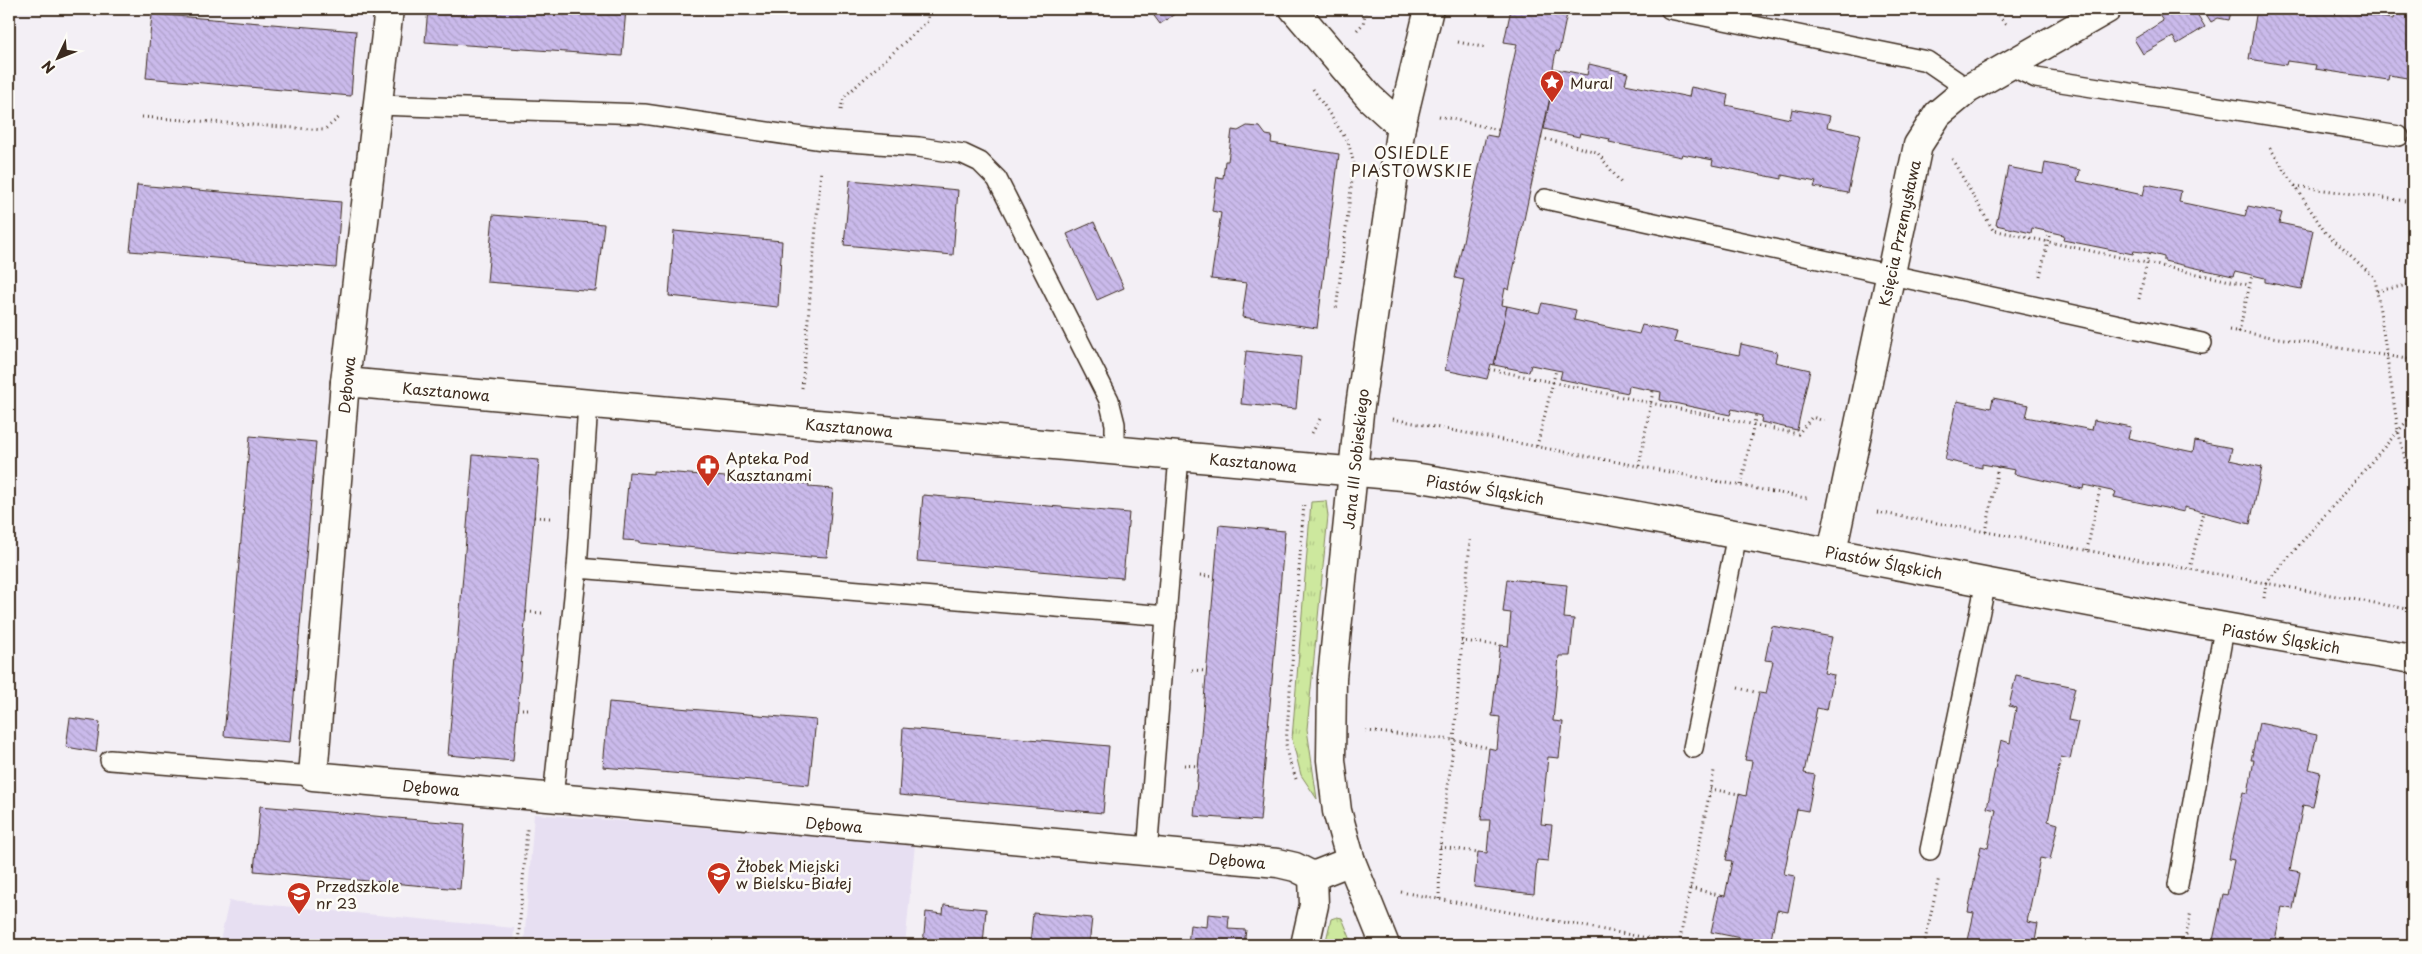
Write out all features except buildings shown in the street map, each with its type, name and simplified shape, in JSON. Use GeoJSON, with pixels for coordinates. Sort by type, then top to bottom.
{"type":"FeatureCollection","features":[{"type":"Feature","properties":{"kind":"street","name":"Dębowa"},"geometry":{"type":"LineString","coordinates":[[389,9],[345,382],[313,776],[1278,863],[1319,874]]}},
{"type":"Feature","properties":{"kind":"street"},"geometry":{"type":"LineString","coordinates":[[1294,9],[1370,98],[1402,126]]}},
{"type":"Feature","properties":{"kind":"street","name":"Jana III Sobieskiego"},"geometry":{"type":"LineString","coordinates":[[1385,945],[1351,861],[1337,811],[1330,718],[1332,678],[1359,413],[1402,126],[1429,9]]}},
{"type":"Feature","properties":{"kind":"street","name":"Księcia Przemysława"},"geometry":{"type":"LineString","coordinates":[[1832,552],[1918,145],[1938,114],[1968,89],[2107,9]]}},
{"type":"Feature","properties":{"kind":"street","name":"Kasztanowa"},"geometry":{"type":"LineString","coordinates":[[345,382],[1353,471]]}},
{"type":"Feature","properties":{"kind":"street","name":"Piastów Śląskich"},"geometry":{"type":"LineString","coordinates":[[1353,471],[1414,477],[1565,502],[2224,629],[2413,659]]}},
{"type":"Feature","properties":{"kind":"street"},"geometry":{"type":"LineString","coordinates":[[1305,945],[1319,874],[1351,861]]}},
{"type":"Feature","properties":{"kind":"lane"},"geometry":{"type":"LineString","coordinates":[[1670,9],[1927,62],[1968,89]]}},
{"type":"Feature","properties":{"kind":"lane"},"geometry":{"type":"LineString","coordinates":[[2009,65],[2036,78],[2399,136]]}},
{"type":"Feature","properties":{"kind":"lane"},"geometry":{"type":"LineString","coordinates":[[378,105],[644,114],[830,140],[919,147],[963,154],[980,162],[997,179],[1109,400],[1115,424],[1116,450]]}},
{"type":"Feature","properties":{"kind":"lane"},"geometry":{"type":"LineString","coordinates":[[1544,199],[2202,343]]}},
{"type":"Feature","properties":{"kind":"lane"},"geometry":{"type":"LineString","coordinates":[[541,797],[577,568],[588,404]]}},
{"type":"Feature","properties":{"kind":"lane"},"geometry":{"type":"LineString","coordinates":[[1147,852],[1179,456]]}},
{"type":"Feature","properties":{"kind":"lane"},"geometry":{"type":"LineString","coordinates":[[1693,748],[1737,535]]}},
{"type":"Feature","properties":{"kind":"lane"},"geometry":{"type":"LineString","coordinates":[[577,568],[1167,616]]}},
{"type":"Feature","properties":{"kind":"lane"},"geometry":{"type":"LineString","coordinates":[[1930,850],[1986,582]]}},
{"type":"Feature","properties":{"kind":"lane"},"geometry":{"type":"LineString","coordinates":[[2178,885],[2224,629]]}},
{"type":"Feature","properties":{"kind":"lane"},"geometry":{"type":"LineString","coordinates":[[110,760],[313,776]]}},
{"type":"Feature","properties":{"kind":"path"},"geometry":{"type":"LineString","coordinates":[[799,422],[830,140],[843,98],[928,21],[928,9]]}},
{"type":"Feature","properties":{"kind":"path"},"geometry":{"type":"LineString","coordinates":[[1363,24],[1366,9]]}},
{"type":"Feature","properties":{"kind":"path"},"geometry":{"type":"LineString","coordinates":[[1451,41],[1487,48]]}},
{"type":"Feature","properties":{"kind":"path"},"geometry":{"type":"LineString","coordinates":[[2246,112],[2325,232],[2375,278],[2398,430],[2413,492]]}},
{"type":"Feature","properties":{"kind":"path"},"geometry":{"type":"LineString","coordinates":[[142,117],[324,130],[344,113]]}},
{"type":"Feature","properties":{"kind":"path"},"geometry":{"type":"LineString","coordinates":[[1434,114],[1499,130]]}},
{"type":"Feature","properties":{"kind":"path"},"geometry":{"type":"LineString","coordinates":[[1540,138],[1597,152],[1624,187]]}},
{"type":"Feature","properties":{"kind":"path"},"geometry":{"type":"LineString","coordinates":[[1949,154],[1993,230],[2249,285]]}},
{"type":"Feature","properties":{"kind":"path"},"geometry":{"type":"LineString","coordinates":[[2295,186],[2413,202]]}},
{"type":"Feature","properties":{"kind":"path"},"geometry":{"type":"LineString","coordinates":[[2038,284],[2050,232]]}},
{"type":"Feature","properties":{"kind":"path"},"geometry":{"type":"LineString","coordinates":[[2137,308],[2149,253]]}},
{"type":"Feature","properties":{"kind":"path"},"geometry":{"type":"LineString","coordinates":[[2239,332],[2252,275]]}},
{"type":"Feature","properties":{"kind":"path"},"geometry":{"type":"LineString","coordinates":[[2378,291],[2413,284]]}},
{"type":"Feature","properties":{"kind":"path"},"geometry":{"type":"LineString","coordinates":[[2202,343],[2206,324],[2239,332],[2413,360]]}},
{"type":"Feature","properties":{"kind":"path"},"geometry":{"type":"LineString","coordinates":[[1494,370],[1798,434],[1812,417],[1827,422]]}},
{"type":"Feature","properties":{"kind":"path"},"geometry":{"type":"LineString","coordinates":[[1537,446],[1556,370]]}},
{"type":"Feature","properties":{"kind":"path"},"geometry":{"type":"LineString","coordinates":[[1639,466],[1654,391]]}},
{"type":"Feature","properties":{"kind":"path"},"geometry":{"type":"LineString","coordinates":[[1740,486],[1756,414]]}},
{"type":"Feature","properties":{"kind":"path"},"geometry":{"type":"LineString","coordinates":[[2259,635],[2266,583],[2413,414]]}},
{"type":"Feature","properties":{"kind":"path"},"geometry":{"type":"LineString","coordinates":[[1392,419],[1804,498],[1813,496]]}},
{"type":"Feature","properties":{"kind":"path"},"geometry":{"type":"LineString","coordinates":[[1986,532],[1998,467]]}},
{"type":"Feature","properties":{"kind":"path"},"geometry":{"type":"LineString","coordinates":[[2087,550],[2100,489]]}},
{"type":"Feature","properties":{"kind":"path"},"geometry":{"type":"LineString","coordinates":[[1842,506],[2413,610]]}},
{"type":"Feature","properties":{"kind":"path"},"geometry":{"type":"LineString","coordinates":[[2190,569],[2203,512]]}},
{"type":"Feature","properties":{"kind":"path"},"geometry":{"type":"LineString","coordinates":[[1439,899],[1440,847],[1454,740],[1470,540]]}},
{"type":"Feature","properties":{"kind":"path"},"geometry":{"type":"LineString","coordinates":[[1461,641],[1500,645]]}},
{"type":"Feature","properties":{"kind":"path"},"geometry":{"type":"LineString","coordinates":[[1730,687],[1759,693]]}},
{"type":"Feature","properties":{"kind":"path"},"geometry":{"type":"LineString","coordinates":[[1356,730],[1454,740],[1489,748]]}},
{"type":"Feature","properties":{"kind":"path"},"geometry":{"type":"LineString","coordinates":[[1710,789],[1739,794]]}},
{"type":"Feature","properties":{"kind":"path"},"geometry":{"type":"LineString","coordinates":[[518,945],[541,797]]}},
{"type":"Feature","properties":{"kind":"path"},"geometry":{"type":"LineString","coordinates":[[1440,847],[1478,852]]}},
{"type":"Feature","properties":{"kind":"path"},"geometry":{"type":"LineString","coordinates":[[1690,888],[1719,895]]}},
{"type":"Feature","properties":{"kind":"path"},"geometry":{"type":"LineString","coordinates":[[1393,891],[1685,945]]}},
{"type":"Feature","properties":{"kind":"shaded area","name":"Żłobek Miejski w Bielsku-Białej"},"geometry":{"type":"Polygon","coordinates":[[[534,814],[915,844],[905,945],[524,945],[534,814]]]}},
{"type":"Feature","properties":{"kind":"shaded area","name":"Przedszkole nr 23"},"geometry":{"type":"Polygon","coordinates":[[[229,901],[514,928],[513,945],[219,945],[229,901]]]}},
{"type":"Feature","properties":{"kind":"green space"},"geometry":{"type":"Polygon","coordinates":[[[1326,501],[1328,516],[1307,729],[1317,799],[1301,775],[1292,739],[1311,502],[1326,501]]]}},
{"type":"Feature","properties":{"kind":"green space"},"geometry":{"type":"Polygon","coordinates":[[[1342,918],[1353,945],[1325,945],[1331,919],[1342,918]]]}},
{"type":"Feature","properties":{"kind":"place","name":"Mural"},"geometry":{"type":"Point","coordinates":[1552,103]}},
{"type":"Feature","properties":{"kind":"place","name":"Apteka Pod Kasztanami"},"geometry":{"type":"Point","coordinates":[708,487]}},
{"type":"Feature","properties":{"kind":"place","name":"Żłobek Miejski w Bielsku-Białej"},"geometry":{"type":"Point","coordinates":[719,895]}},
{"type":"Feature","properties":{"kind":"place","name":"Przedszkole nr 23"},"geometry":{"type":"Point","coordinates":[299,915]}},
{"type":"Feature","properties":{"kind":"district","name":"OSIEDLE PIASTOWSKIE"},"geometry":{"type":"Point","coordinates":[1412,161]}}]}
